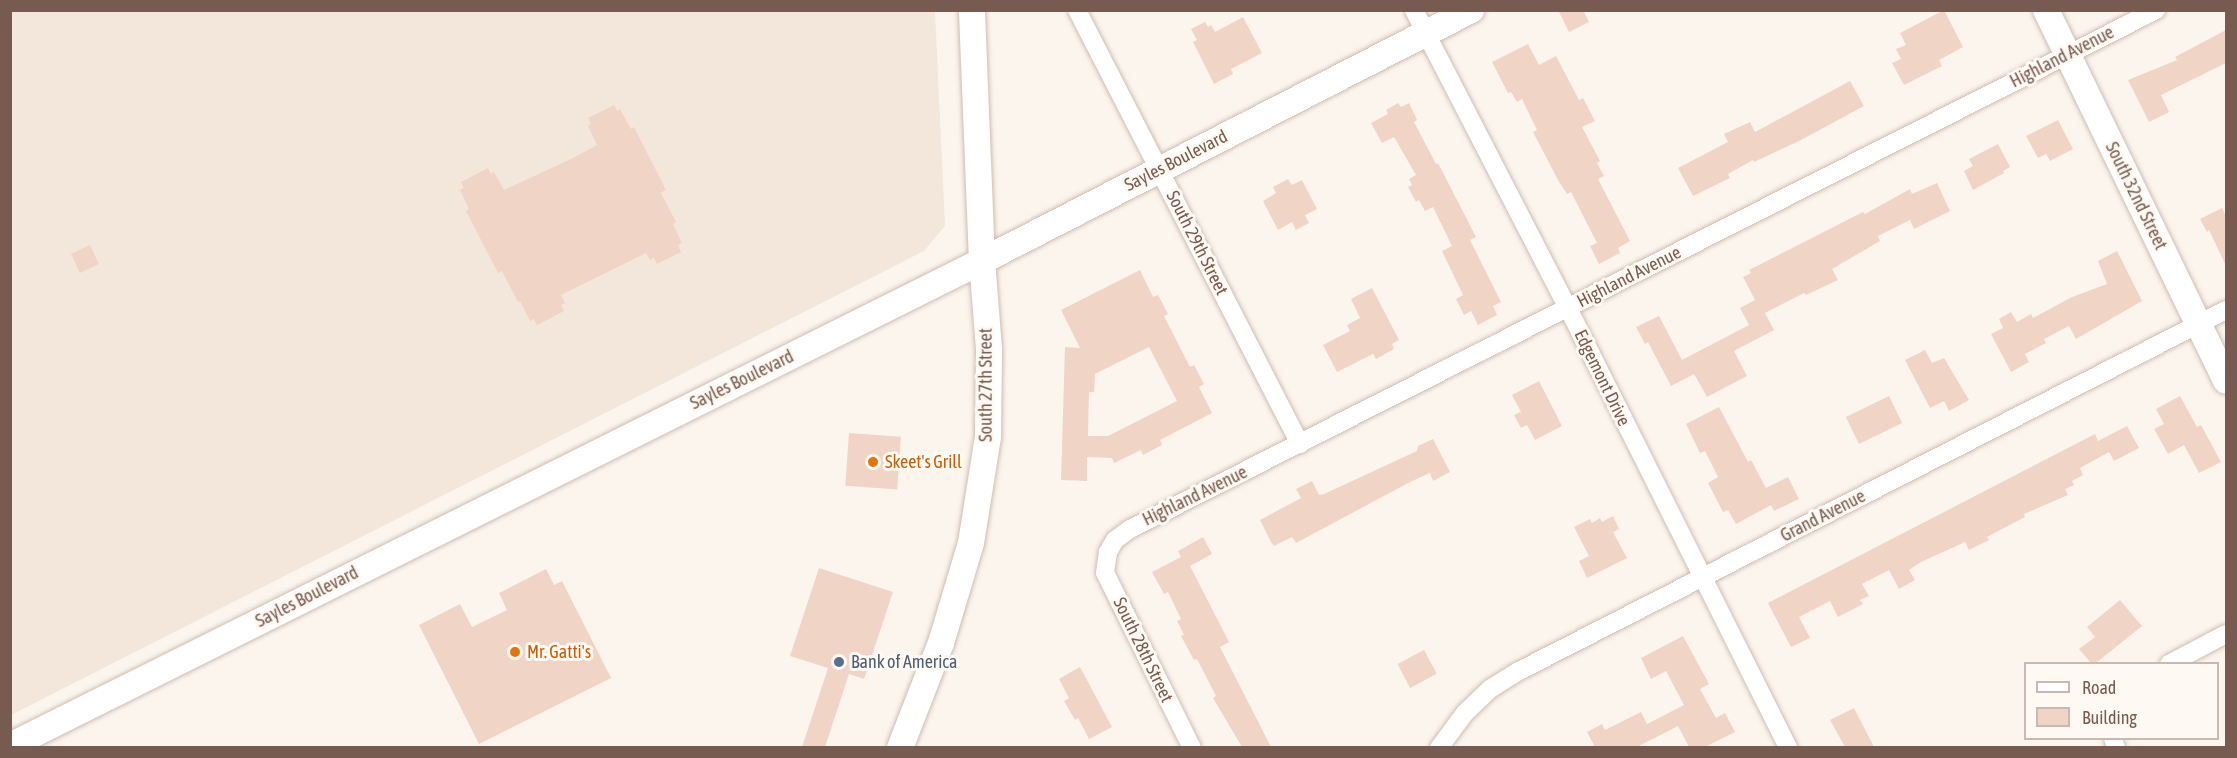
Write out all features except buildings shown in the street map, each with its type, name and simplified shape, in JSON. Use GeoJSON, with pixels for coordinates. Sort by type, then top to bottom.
{"type":"FeatureCollection","features":[{"type":"Feature","properties":{"kind":"street","name":"South 27th Street"},"geometry":{"type":"LineString","coordinates":[[900,747],[941,643],[971,543],[988,437],[989,349],[982,261],[972,10]]}},
{"type":"Feature","properties":{"kind":"street","name":"South 29th Street"},"geometry":{"type":"LineString","coordinates":[[1077,10],[1300,444]]}},
{"type":"Feature","properties":{"kind":"street","name":"Edgemont Drive"},"geometry":{"type":"LineString","coordinates":[[1414,10],[1568,308],[1788,747]]}},
{"type":"Feature","properties":{"kind":"street","name":"Sayles Boulevard"},"geometry":{"type":"LineString","coordinates":[[10,746],[982,261],[1471,10]]}},
{"type":"Feature","properties":{"kind":"street","name":"South 32nd Street"},"geometry":{"type":"LineString","coordinates":[[2046,10],[2226,381]]}},
{"type":"Feature","properties":{"kind":"street","name":"Highland Avenue"},"geometry":{"type":"LineString","coordinates":[[1108,552],[1115,540],[1130,529],[2156,10]]}},
{"type":"Feature","properties":{"kind":"street","name":"Grand Avenue"},"geometry":{"type":"LineString","coordinates":[[1439,747],[1465,713],[1490,689],[1519,670],[2226,310]]}},
{"type":"Feature","properties":{"kind":"street","name":"South 28th Street"},"geometry":{"type":"LineString","coordinates":[[1108,552],[1105,573],[1192,747]]}},
{"type":"Feature","properties":{"kind":"street"},"geometry":{"type":"LineString","coordinates":[[2171,662],[2226,634]]}},
{"type":"Feature","properties":{"kind":"shaded area"},"geometry":{"type":"Polygon","coordinates":[[[11,11],[935,11],[945,226],[924,251],[11,715],[11,11]]]}},
{"type":"Feature","properties":{"kind":"place","name":"Skeet's Grill"},"geometry":{"type":"Point","coordinates":[873,462]}},
{"type":"Feature","properties":{"kind":"place","name":"Mr. Gatti's"},"geometry":{"type":"Point","coordinates":[515,652]}},
{"type":"Feature","properties":{"kind":"place","name":"Bank of America"},"geometry":{"type":"Point","coordinates":[839,662]}}]}
